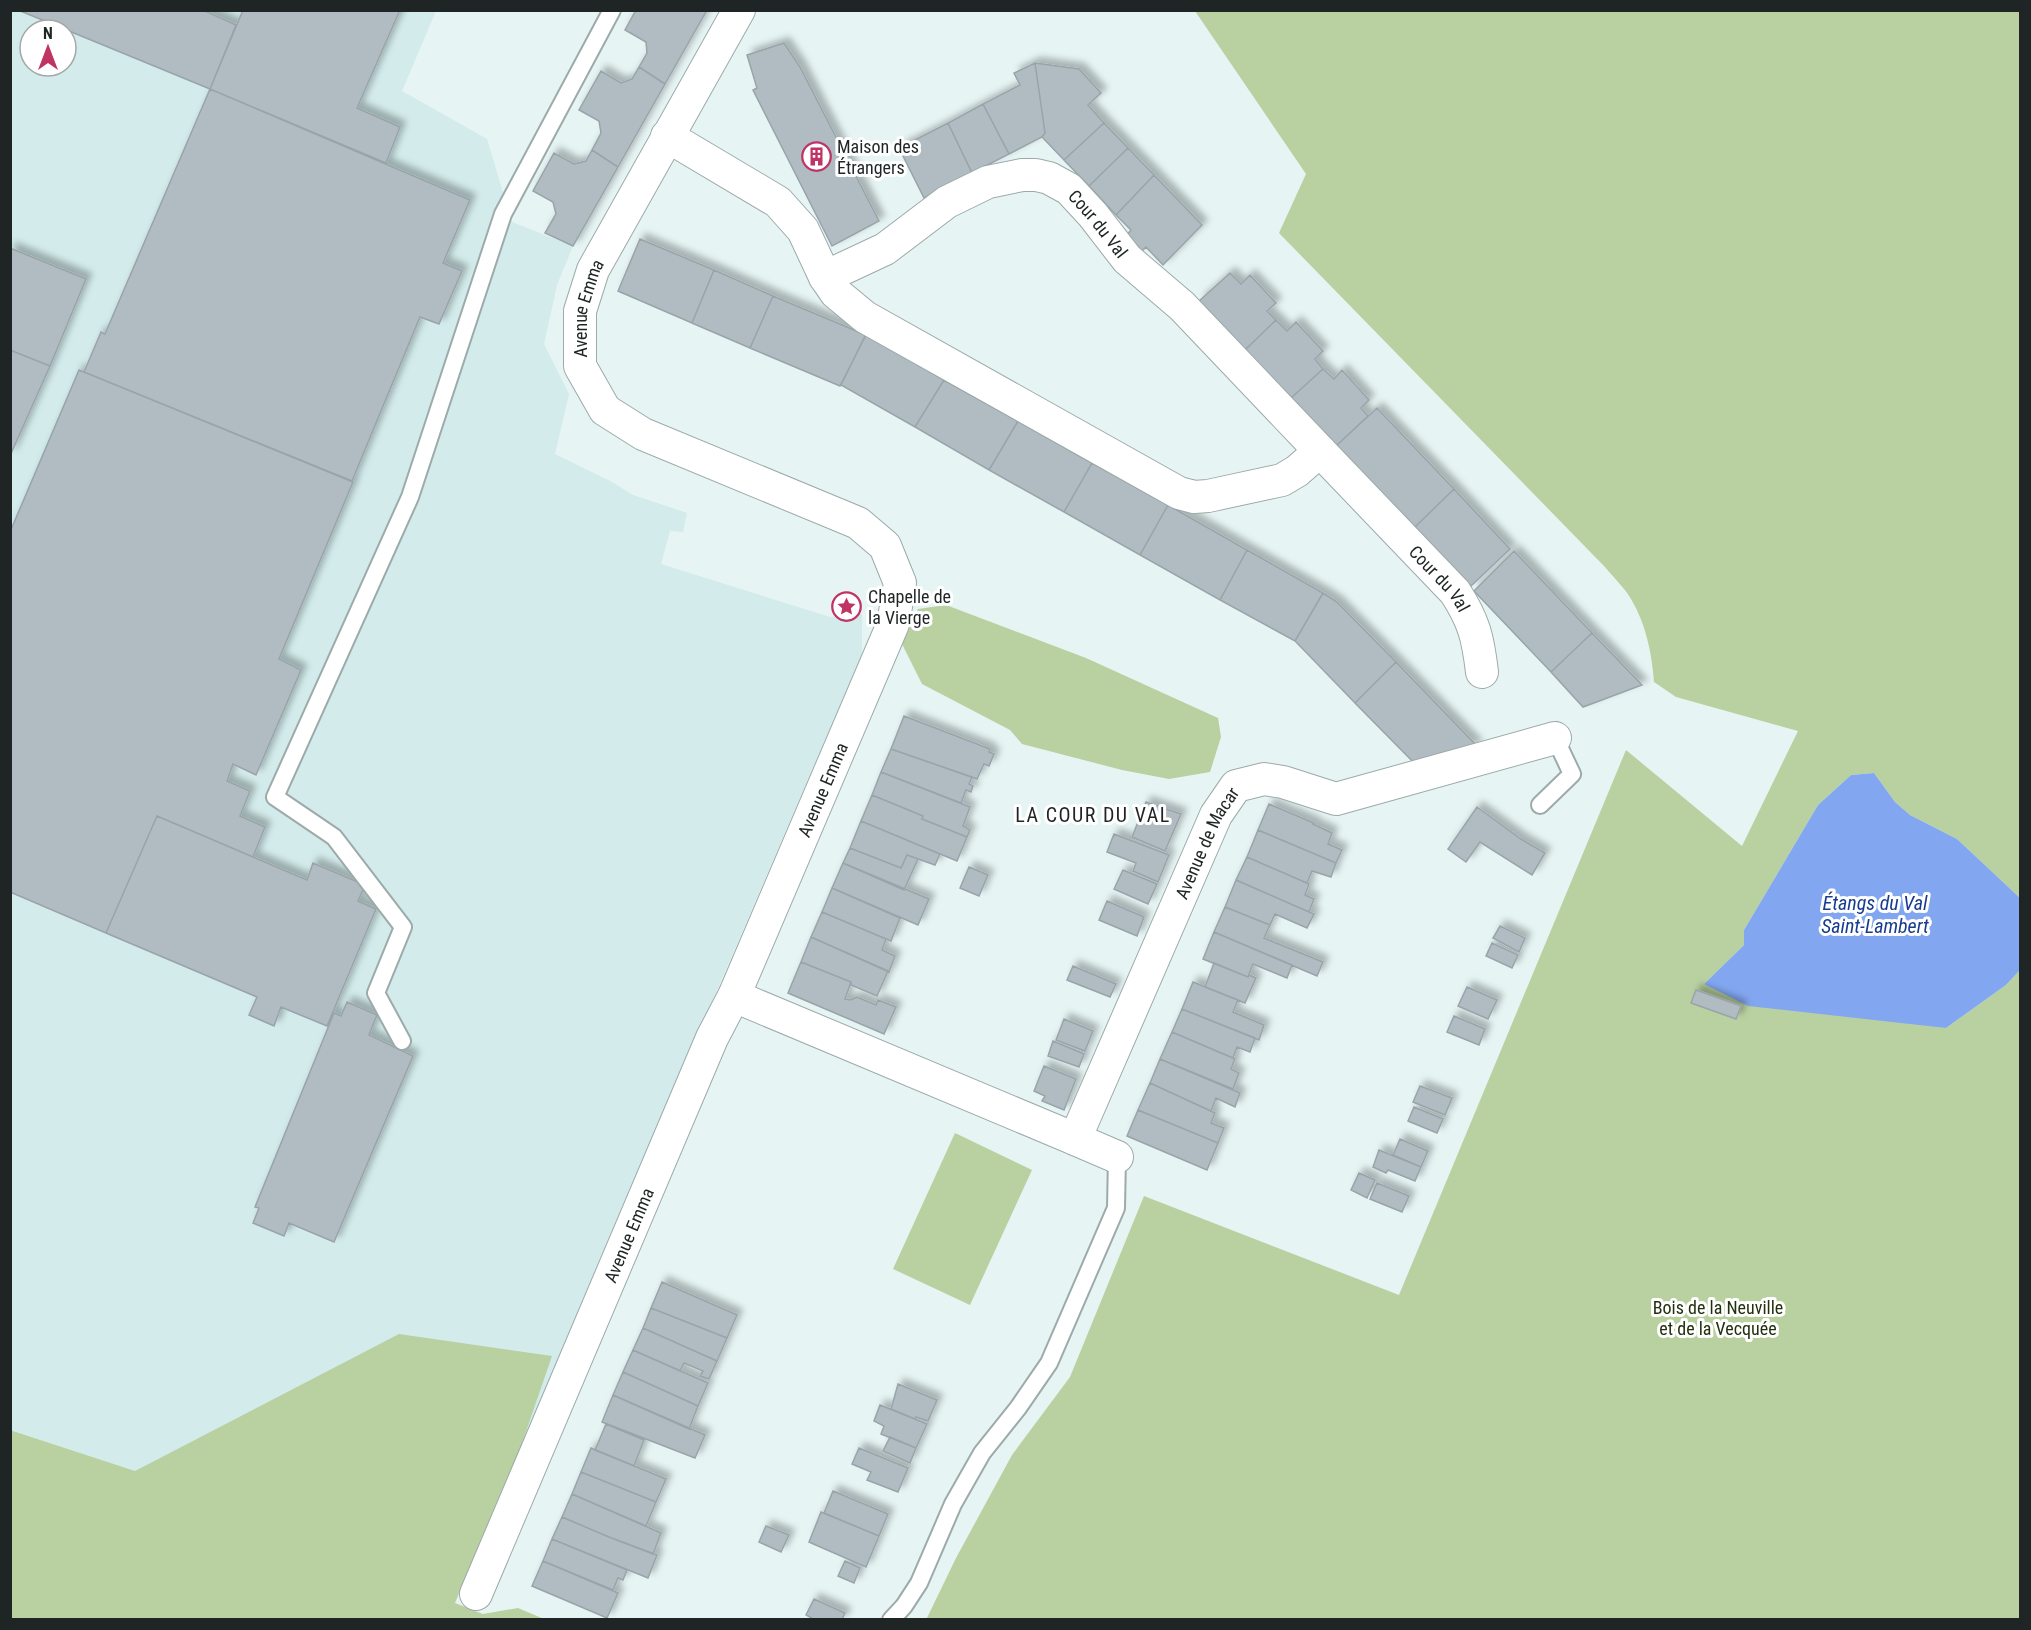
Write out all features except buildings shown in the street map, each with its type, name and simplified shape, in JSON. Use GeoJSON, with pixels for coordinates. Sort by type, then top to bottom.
{"type":"FeatureCollection","features":[{"type":"Feature","properties":{"kind":"street"},"geometry":{"type":"LineString","coordinates":[[739,10],[668,136],[778,202],[803,230],[825,276],[836,293],[865,317],[1179,493],[1194,497],[1208,496],[1282,480],[1297,471],[1320,451]]}},
{"type":"Feature","properties":{"kind":"street","name":"Avenue Emma"},"geometry":{"type":"LineString","coordinates":[[476,1594],[712,1038],[734,996],[889,634],[900,583],[885,546],[858,523],[643,434],[605,410],[580,366],[580,311],[593,270],[668,136]]}},
{"type":"Feature","properties":{"kind":"street","name":"Cour du Val"},"geometry":{"type":"LineString","coordinates":[[825,276],[885,249],[947,202],[988,182],[1036,175],[1049,178],[1069,189],[1093,215],[1127,259],[1182,306],[1455,592],[1475,630],[1482,672]]}},
{"type":"Feature","properties":{"kind":"street","name":"Avenue de Macar"},"geometry":{"type":"LineString","coordinates":[[1074,1139],[1216,816],[1236,786],[1264,779],[1283,782],[1336,800],[1555,738]]}},
{"type":"Feature","properties":{"kind":"street"},"geometry":{"type":"LineString","coordinates":[[734,996],[1116,1157]]}},
{"type":"Feature","properties":{"kind":"lane"},"geometry":{"type":"LineString","coordinates":[[402,1041],[376,993],[404,927],[334,837],[275,797],[410,497],[502,214],[612,10]]}},
{"type":"Feature","properties":{"kind":"lane"},"geometry":{"type":"LineString","coordinates":[[1540,805],[1572,774],[1555,738]]}},
{"type":"Feature","properties":{"kind":"lane"},"geometry":{"type":"LineString","coordinates":[[891,1620],[904,1606],[919,1583],[953,1504],[982,1453],[1018,1408],[1049,1363],[1116,1208],[1116,1157]]}},
{"type":"Feature","properties":{"kind":"shaded area"},"geometry":{"type":"Polygon","coordinates":[[[11,11],[436,11],[402,91],[487,139],[512,222],[573,246],[557,285],[544,344],[569,394],[555,454],[633,495],[687,513],[683,532],[670,531],[661,564],[830,617],[862,614],[862,654],[712,1002],[491,1533],[134,1471],[11,1430],[11,11]]]}},
{"type":"Feature","properties":{"kind":"green space","name":"Bois de la Neuville et de la Vecquée"},"geometry":{"type":"Polygon","coordinates":[[[1195,11],[2020,11],[2020,898],[1957,839],[1910,815],[1895,802],[1874,773],[1851,775],[1818,805],[1744,930],[1744,945],[1704,984],[1946,1028],[2006,985],[2020,970],[2020,1619],[926,1620],[956,1558],[1012,1455],[1070,1377],[1144,1196],[1399,1295],[1626,750],[1742,846],[1798,731],[1676,697],[1654,682],[1650,650],[1644,629],[1636,609],[1622,586],[1279,233],[1306,174],[1195,11]]]}},
{"type":"Feature","properties":{"kind":"green space"},"geometry":{"type":"Polygon","coordinates":[[[946,605],[1086,658],[1218,718],[1221,737],[1210,772],[1169,779],[1122,770],[1022,744],[1010,730],[922,684],[902,644],[918,609],[946,605]]]}},
{"type":"Feature","properties":{"kind":"green space"},"geometry":{"type":"Polygon","coordinates":[[[955,1133],[1032,1170],[970,1305],[893,1269],[955,1133]]]}},
{"type":"Feature","properties":{"kind":"green space"},"geometry":{"type":"Polygon","coordinates":[[[399,1334],[552,1356],[520,1449],[455,1603],[483,1614],[518,1608],[544,1619],[11,1619],[10,1430],[135,1471],[399,1334]]]}},
{"type":"Feature","properties":{"kind":"water","name":"Étangs du Val Saint-Lambert"},"geometry":{"type":"Polygon","coordinates":[[[1874,773],[1895,802],[1910,815],[1957,839],[2020,898],[2020,970],[2006,985],[1946,1028],[1748,1006],[1704,984],[1744,945],[1744,930],[1818,805],[1851,775],[1874,773]]]}},
{"type":"Feature","properties":{"kind":"place","name":"Maison des Étrangers"},"geometry":{"type":"Point","coordinates":[816,156]}},
{"type":"Feature","properties":{"kind":"place","name":"Chapelle de la Vierge"},"geometry":{"type":"Point","coordinates":[847,606]}},
{"type":"Feature","properties":{"kind":"district","name":"LA COUR DU VAL"},"geometry":{"type":"Point","coordinates":[1093,815]}}]}
